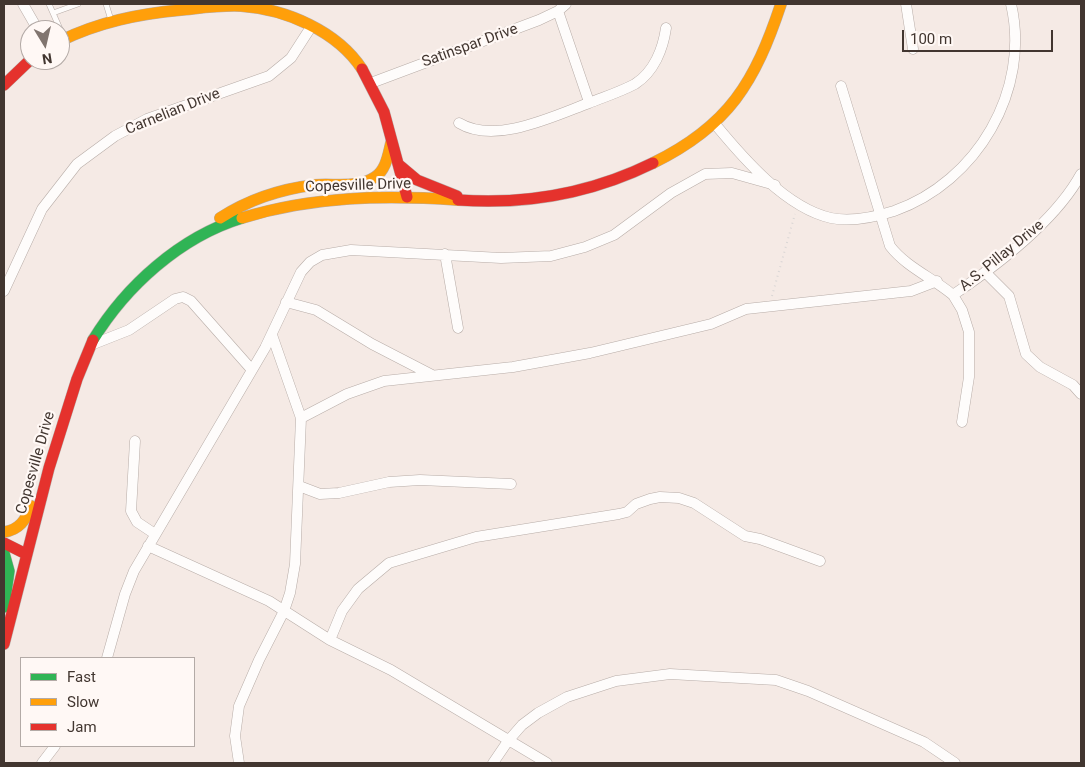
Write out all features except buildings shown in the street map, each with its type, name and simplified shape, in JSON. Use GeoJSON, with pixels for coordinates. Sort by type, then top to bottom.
{"type":"FeatureCollection","features":[{"type":"Feature","properties":{"kind":"street"},"geometry":{"type":"LineString","coordinates":[[23,4],[32,20]]}},
{"type":"Feature","properties":{"kind":"street","name":"Copesville Drive"},"geometry":{"type":"LineString","coordinates":[[4,644],[53,450],[91,345],[109,318],[146,273],[174,251],[208,231],[236,219],[296,204],[332,199],[407,197],[472,201],[525,200],[582,191],[623,178],[689,144],[715,124],[743,89],[764,54],[781,4]]}},
{"type":"Feature","properties":{"kind":"street"},"geometry":{"type":"LineString","coordinates":[[906,4],[913,49]]}},
{"type":"Feature","properties":{"kind":"street"},"geometry":{"type":"LineString","coordinates":[[715,124],[740,153],[797,204],[832,218],[848,219],[882,215],[914,204],[932,193],[960,169],[989,135],[999,117],[1015,65],[1015,22],[1011,4]]}},
{"type":"Feature","properties":{"kind":"street"},"geometry":{"type":"LineString","coordinates":[[70,37],[154,8],[248,7],[273,11],[312,26],[333,39],[347,52],[371,83],[391,140],[407,197]]}},
{"type":"Feature","properties":{"kind":"street"},"geometry":{"type":"LineString","coordinates":[[562,7],[589,102]]}},
{"type":"Feature","properties":{"kind":"street","name":"Satinspar Drive"},"geometry":{"type":"LineString","coordinates":[[371,83],[525,26],[562,7]]}},
{"type":"Feature","properties":{"kind":"street","name":"Carnelian Drive"},"geometry":{"type":"LineString","coordinates":[[4,291],[42,209],[77,164],[115,136],[147,119],[269,76],[291,58],[312,26]]}},
{"type":"Feature","properties":{"kind":"street"},"geometry":{"type":"LineString","coordinates":[[460,123],[474,130],[509,129],[553,117],[589,102],[618,93],[636,83],[660,55],[666,28]]}},
{"type":"Feature","properties":{"kind":"street"},"geometry":{"type":"LineString","coordinates":[[4,85],[20,70]]}},
{"type":"Feature","properties":{"kind":"street","name":"A.S. Pillay Drive"},"geometry":{"type":"LineString","coordinates":[[841,86],[890,246],[906,263],[937,281],[953,295],[985,272],[1064,202],[1081,174]]}},
{"type":"Feature","properties":{"kind":"street"},"geometry":{"type":"LineString","coordinates":[[208,231],[215,222],[238,208],[274,194],[315,185],[369,180],[384,167],[391,140]]}},
{"type":"Feature","properties":{"kind":"street"},"geometry":{"type":"LineString","coordinates":[[398,164],[423,184],[472,201]]}},
{"type":"Feature","properties":{"kind":"street"},"geometry":{"type":"LineString","coordinates":[[107,657],[128,584],[148,546],[272,336],[286,302],[302,272],[310,262],[322,255],[351,250],[527,259],[551,256],[585,248],[614,235],[671,194],[705,174],[732,173],[775,185]]}},
{"type":"Feature","properties":{"kind":"street"},"geometry":{"type":"LineString","coordinates":[[445,254],[458,328]]}},
{"type":"Feature","properties":{"kind":"street"},"geometry":{"type":"LineString","coordinates":[[985,272],[1009,296],[1026,354],[1040,367],[1074,385],[1081,394]]}},
{"type":"Feature","properties":{"kind":"street"},"geometry":{"type":"LineString","coordinates":[[301,418],[327,403],[384,381],[512,367],[590,353],[702,326],[739,311],[765,306],[911,292],[937,281]]}},
{"type":"Feature","properties":{"kind":"street"},"geometry":{"type":"LineString","coordinates":[[953,295],[964,315],[969,332],[969,377],[962,422]]}},
{"type":"Feature","properties":{"kind":"street"},"geometry":{"type":"LineString","coordinates":[[91,345],[129,330],[175,299],[183,297],[191,301],[252,370]]}},
{"type":"Feature","properties":{"kind":"street"},"geometry":{"type":"LineString","coordinates":[[286,302],[316,310],[372,344],[432,375]]}},
{"type":"Feature","properties":{"kind":"street"},"geometry":{"type":"LineString","coordinates":[[239,763],[235,736],[239,706],[259,660],[284,611],[293,580],[301,418],[272,336]]}},
{"type":"Feature","properties":{"kind":"street"},"geometry":{"type":"LineString","coordinates":[[134,441],[131,511],[137,522],[155,534]]}},
{"type":"Feature","properties":{"kind":"street"},"geometry":{"type":"LineString","coordinates":[[4,532],[16,529],[26,520],[53,450]]}},
{"type":"Feature","properties":{"kind":"street"},"geometry":{"type":"LineString","coordinates":[[299,486],[320,494],[339,493],[389,482],[420,480],[511,484]]}},
{"type":"Feature","properties":{"kind":"street"},"geometry":{"type":"LineString","coordinates":[[330,640],[342,612],[358,589],[389,564],[476,537],[619,514],[627,512],[636,504],[660,497],[679,498],[694,503],[744,536],[760,539],[820,562]]}},
{"type":"Feature","properties":{"kind":"street"},"geometry":{"type":"LineString","coordinates":[[4,543],[26,554]]}},
{"type":"Feature","properties":{"kind":"street"},"geometry":{"type":"LineString","coordinates":[[148,546],[270,601],[330,640],[391,670],[546,763]]}},
{"type":"Feature","properties":{"kind":"street"},"geometry":{"type":"LineString","coordinates":[[4,553],[9,571],[4,607]]}},
{"type":"Feature","properties":{"kind":"street"},"geometry":{"type":"LineString","coordinates":[[493,763],[508,741],[538,713],[567,697],[601,685],[670,674],[737,676],[776,680],[808,691],[924,742],[955,763]]}},
{"type":"Feature","properties":{"kind":"street"},"geometry":{"type":"LineString","coordinates":[[42,763],[54,747]]}},
{"type":"Feature","properties":{"kind":"lane"},"geometry":{"type":"LineString","coordinates":[[49,4],[56,20]]}},
{"type":"Feature","properties":{"kind":"lane"},"geometry":{"type":"LineString","coordinates":[[53,12],[78,4]]}},
{"type":"Feature","properties":{"kind":"lane"},"geometry":{"type":"LineString","coordinates":[[106,4],[112,21]]}},
{"type":"Feature","properties":{"kind":"path"},"geometry":{"type":"LineString","coordinates":[[765,306],[771,300],[797,204]]}},
{"type":"Feature","properties":{"kind":"traffic: fast"},"geometry":{"type":"LineString","coordinates":[[93,340],[121,301],[157,266],[197,237],[219,226],[242,218]]}},
{"type":"Feature","properties":{"kind":"traffic: fast"},"geometry":{"type":"LineString","coordinates":[[4,553],[9,571],[4,607]]}},
{"type":"Feature","properties":{"kind":"traffic: slow"},"geometry":{"type":"LineString","coordinates":[[653,163],[701,134],[736,99],[761,57],[781,4]]}},
{"type":"Feature","properties":{"kind":"traffic: slow"},"geometry":{"type":"LineString","coordinates":[[70,36],[104,24],[134,17],[165,12],[241,6],[275,12],[309,24],[339,44],[362,69]]}},
{"type":"Feature","properties":{"kind":"traffic: slow"},"geometry":{"type":"LineString","coordinates":[[220,218],[253,201],[289,189],[368,181],[382,170],[391,143]]}},
{"type":"Feature","properties":{"kind":"traffic: slow"},"geometry":{"type":"LineString","coordinates":[[242,218],[295,205],[322,201],[376,198],[458,200]]}},
{"type":"Feature","properties":{"kind":"traffic: slow"},"geometry":{"type":"LineString","coordinates":[[4,532],[18,527],[27,516],[31,506]]}},
{"type":"Feature","properties":{"kind":"traffic: jam"},"geometry":{"type":"LineString","coordinates":[[362,69],[384,112],[407,197]]}},
{"type":"Feature","properties":{"kind":"traffic: jam"},"geometry":{"type":"LineString","coordinates":[[4,85],[20,70]]}},
{"type":"Feature","properties":{"kind":"traffic: jam"},"geometry":{"type":"LineString","coordinates":[[458,200],[509,201],[558,195],[606,182],[653,163]]}},
{"type":"Feature","properties":{"kind":"traffic: jam"},"geometry":{"type":"LineString","coordinates":[[398,164],[417,180],[457,196]]}},
{"type":"Feature","properties":{"kind":"traffic: jam"},"geometry":{"type":"LineString","coordinates":[[4,644],[49,468],[77,379],[93,340]]}},
{"type":"Feature","properties":{"kind":"traffic: jam"},"geometry":{"type":"LineString","coordinates":[[4,543],[26,554]]}}]}
